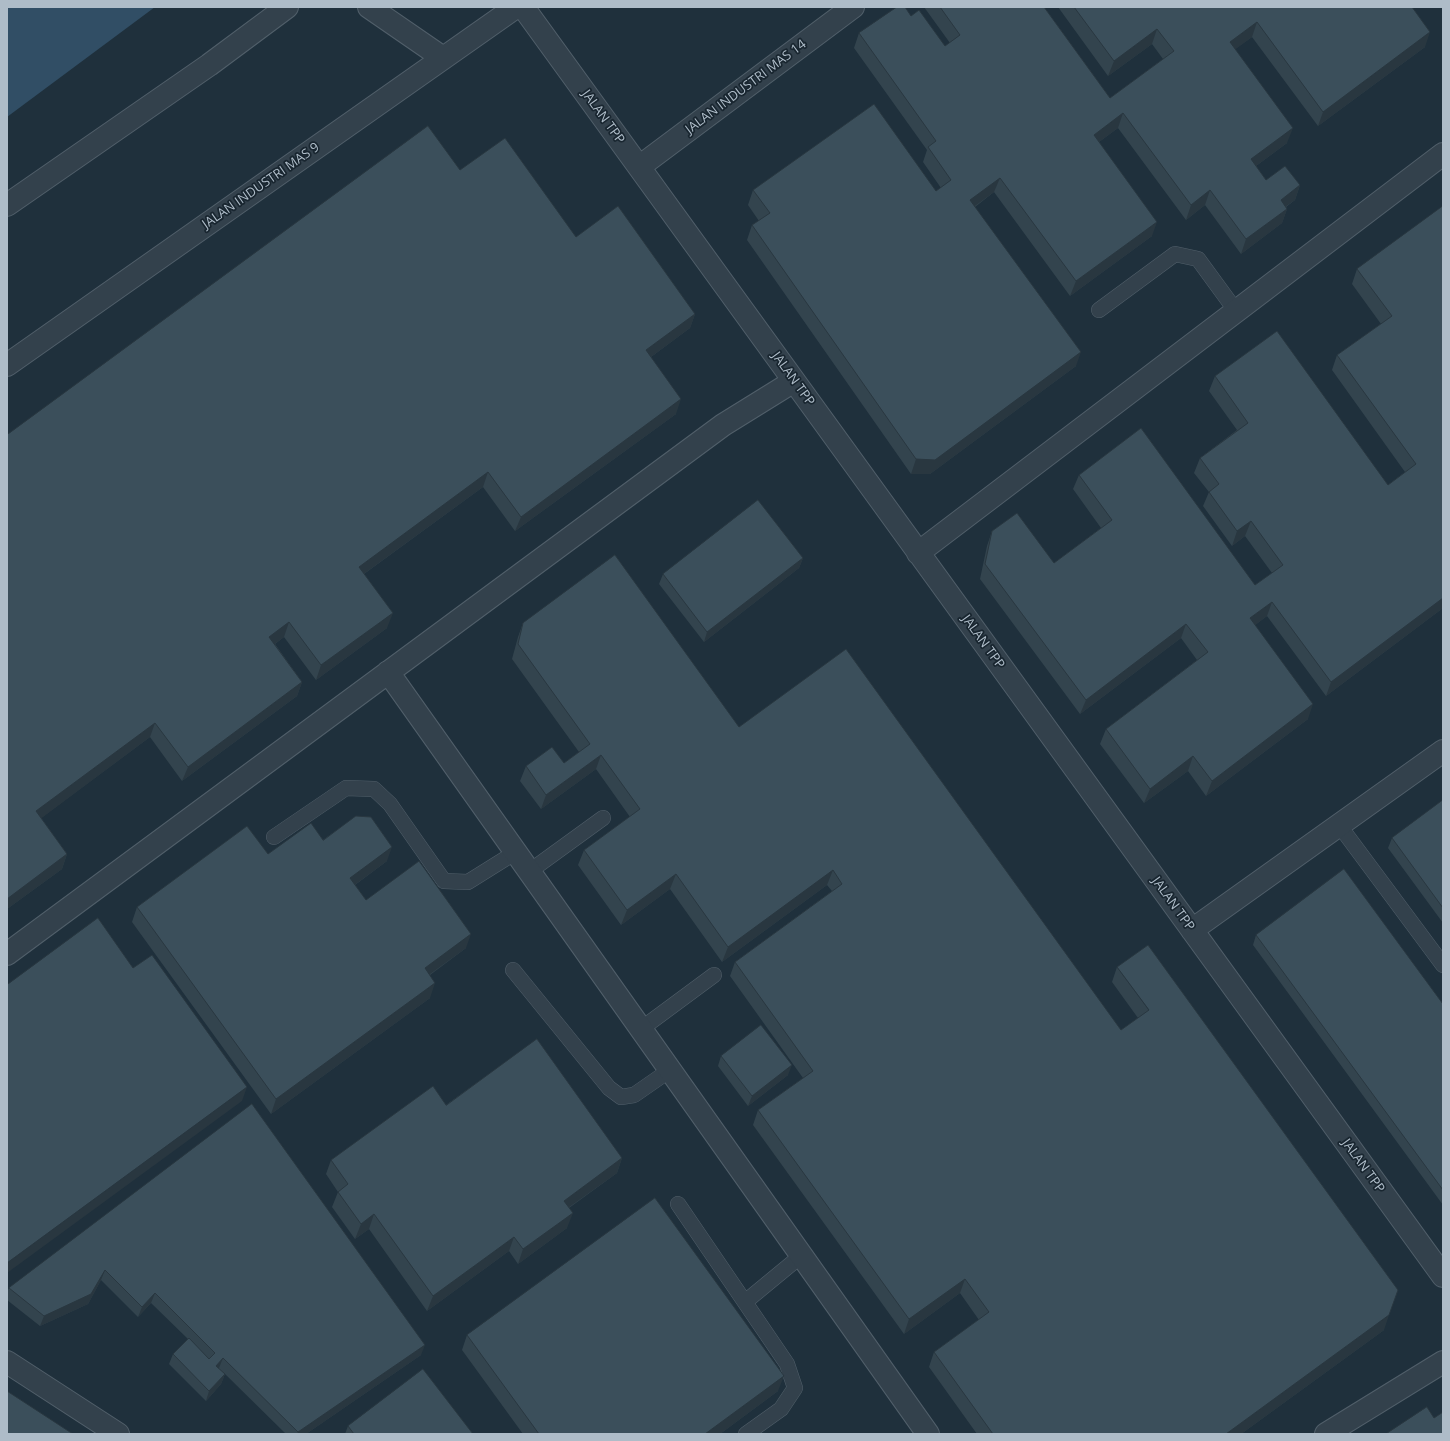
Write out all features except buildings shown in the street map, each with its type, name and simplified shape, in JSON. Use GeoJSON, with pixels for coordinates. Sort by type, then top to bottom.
{"type":"FeatureCollection","features":[{"type":"Feature","properties":{"kind":"street"},"geometry":{"type":"LineString","coordinates":[[7,206],[209,65],[286,7]]}},
{"type":"Feature","properties":{"kind":"street"},"geometry":{"type":"LineString","coordinates":[[369,7],[443,58]]}},
{"type":"Feature","properties":{"kind":"street","name":"JALAN INDUSTRI MAS 9"},"geometry":{"type":"LineString","coordinates":[[7,365],[516,7]]}},
{"type":"Feature","properties":{"kind":"street","name":"JALAN TPP"},"geometry":{"type":"LineString","coordinates":[[523,7],[1443,1276]]}},
{"type":"Feature","properties":{"kind":"street","name":"JALAN INDUSTRI MAS 14"},"geometry":{"type":"LineString","coordinates":[[639,167],[854,7]]}},
{"type":"Feature","properties":{"kind":"street"},"geometry":{"type":"LineString","coordinates":[[918,552],[1443,154]]}},
{"type":"Feature","properties":{"kind":"street"},"geometry":{"type":"LineString","coordinates":[[7,954],[723,425],[794,381]]}},
{"type":"Feature","properties":{"kind":"street"},"geometry":{"type":"LineString","coordinates":[[388,672],[928,1434]]}},
{"type":"Feature","properties":{"kind":"street"},"geometry":{"type":"LineString","coordinates":[[1192,930],[1443,751]]}},
{"type":"Feature","properties":{"kind":"street"},"geometry":{"type":"LineString","coordinates":[[7,1362],[118,1434]]}},
{"type":"Feature","properties":{"kind":"street"},"geometry":{"type":"LineString","coordinates":[[1326,1434],[1443,1362]]}},
{"type":"Feature","properties":{"kind":"lane"},"geometry":{"type":"LineString","coordinates":[[1099,310],[1176,254],[1198,259],[1236,311]]}},
{"type":"Feature","properties":{"kind":"lane"},"geometry":{"type":"LineString","coordinates":[[274,837],[346,788],[374,789],[390,804],[444,881],[468,882],[516,852]]}},
{"type":"Feature","properties":{"kind":"lane"},"geometry":{"type":"LineString","coordinates":[[530,872],[603,818]]}},
{"type":"Feature","properties":{"kind":"lane"},"geometry":{"type":"LineString","coordinates":[[1340,825],[1443,965]]}},
{"type":"Feature","properties":{"kind":"lane"},"geometry":{"type":"LineString","coordinates":[[513,970],[609,1088],[621,1097],[634,1095],[670,1070]]}},
{"type":"Feature","properties":{"kind":"lane"},"geometry":{"type":"LineString","coordinates":[[641,1029],[714,975]]}},
{"type":"Feature","properties":{"kind":"lane"},"geometry":{"type":"LineString","coordinates":[[678,1204],[787,1364],[795,1388],[781,1409],[746,1434]]}},
{"type":"Feature","properties":{"kind":"lane"},"geometry":{"type":"LineString","coordinates":[[745,1302],[802,1255]]}},
{"type":"Feature","properties":{"kind":"water"},"geometry":{"type":"Polygon","coordinates":[[[7,7],[155,7],[7,117],[7,7]]]}}]}
